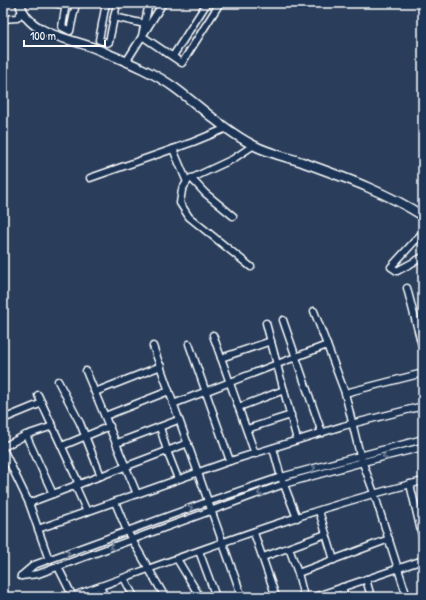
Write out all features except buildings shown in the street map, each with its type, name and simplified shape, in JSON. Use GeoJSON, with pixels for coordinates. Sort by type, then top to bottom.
{"type":"FeatureCollection","features":[{"type":"Feature","properties":{"kind":"street"},"geometry":{"type":"LineString","coordinates":[[20,3],[22,12],[31,23],[54,35],[96,48],[174,87],[227,128],[254,145],[368,187],[423,216]]}},
{"type":"Feature","properties":{"kind":"street"},"geometry":{"type":"LineString","coordinates":[[54,3],[65,4],[63,28],[71,30],[76,3]]}},
{"type":"Feature","properties":{"kind":"street"},"geometry":{"type":"LineString","coordinates":[[106,3],[99,40],[100,42],[109,42],[117,3]]}},
{"type":"Feature","properties":{"kind":"street"},"geometry":{"type":"LineString","coordinates":[[142,36],[149,3]]}},
{"type":"Feature","properties":{"kind":"street"},"geometry":{"type":"LineString","coordinates":[[126,62],[163,3]]}},
{"type":"Feature","properties":{"kind":"street"},"geometry":{"type":"LineString","coordinates":[[173,56],[207,3]]}},
{"type":"Feature","properties":{"kind":"street"},"geometry":{"type":"LineString","coordinates":[[142,36],[182,63],[220,3]]}},
{"type":"Feature","properties":{"kind":"street"},"geometry":{"type":"LineString","coordinates":[[3,19],[17,18],[22,12]]}},
{"type":"Feature","properties":{"kind":"street"},"geometry":{"type":"LineString","coordinates":[[114,17],[145,24]]}},
{"type":"Feature","properties":{"kind":"street"},"geometry":{"type":"LineString","coordinates":[[90,178],[173,149],[227,128]]}},
{"type":"Feature","properties":{"kind":"street"},"geometry":{"type":"LineString","coordinates":[[251,267],[189,217],[181,208],[180,196],[189,180],[233,159],[254,145]]}},
{"type":"Feature","properties":{"kind":"street"},"geometry":{"type":"LineString","coordinates":[[173,149],[189,180],[233,216]]}},
{"type":"Feature","properties":{"kind":"street"},"geometry":{"type":"LineString","coordinates":[[423,232],[391,267],[397,271],[423,257]]}},
{"type":"Feature","properties":{"kind":"street"},"geometry":{"type":"LineString","coordinates":[[407,288],[423,347]]}},
{"type":"Feature","properties":{"kind":"street"},"geometry":{"type":"LineString","coordinates":[[314,311],[345,393],[362,458],[407,597]]}},
{"type":"Feature","properties":{"kind":"street"},"geometry":{"type":"LineString","coordinates":[[283,320],[322,433]]}},
{"type":"Feature","properties":{"kind":"street"},"geometry":{"type":"LineString","coordinates":[[266,323],[297,440]]}},
{"type":"Feature","properties":{"kind":"street"},"geometry":{"type":"LineString","coordinates":[[213,335],[255,454]]}},
{"type":"Feature","properties":{"kind":"street"},"geometry":{"type":"LineString","coordinates":[[221,358],[271,341]]}},
{"type":"Feature","properties":{"kind":"street"},"geometry":{"type":"LineString","coordinates":[[189,344],[230,461]]}},
{"type":"Feature","properties":{"kind":"street"},"geometry":{"type":"LineString","coordinates":[[173,404],[206,390],[277,366],[296,356],[327,345]]}},
{"type":"Feature","properties":{"kind":"street"},"geometry":{"type":"LineString","coordinates":[[154,346],[178,420],[188,443],[207,502],[241,595],[234,597]]}},
{"type":"Feature","properties":{"kind":"street"},"geometry":{"type":"LineString","coordinates":[[95,392],[161,366]]}},
{"type":"Feature","properties":{"kind":"street"},"geometry":{"type":"LineString","coordinates":[[86,371],[137,494]]}},
{"type":"Feature","properties":{"kind":"street"},"geometry":{"type":"LineString","coordinates":[[345,393],[423,373]]}},
{"type":"Feature","properties":{"kind":"street"},"geometry":{"type":"LineString","coordinates":[[58,382],[85,435],[101,476]]}},
{"type":"Feature","properties":{"kind":"street"},"geometry":{"type":"LineString","coordinates":[[239,407],[284,390]]}},
{"type":"Feature","properties":{"kind":"street"},"geometry":{"type":"LineString","coordinates":[[105,416],[168,391]]}},
{"type":"Feature","properties":{"kind":"street"},"geometry":{"type":"LineString","coordinates":[[38,395],[62,446],[87,512]]}},
{"type":"Feature","properties":{"kind":"street"},"geometry":{"type":"LineString","coordinates":[[3,419],[42,403]]}},
{"type":"Feature","properties":{"kind":"street"},"geometry":{"type":"LineString","coordinates":[[38,529],[178,480],[198,471],[297,440],[423,406]]}},
{"type":"Feature","properties":{"kind":"street"},"geometry":{"type":"LineString","coordinates":[[247,429],[290,415]]}},
{"type":"Feature","properties":{"kind":"street"},"geometry":{"type":"LineString","coordinates":[[116,443],[178,420]]}},
{"type":"Feature","properties":{"kind":"street"},"geometry":{"type":"LineString","coordinates":[[49,560],[29,503],[3,448],[26,435],[53,426]]}},
{"type":"Feature","properties":{"kind":"street"},"geometry":{"type":"LineString","coordinates":[[62,446],[85,435],[110,426]]}},
{"type":"Feature","properties":{"kind":"street"},"geometry":{"type":"LineString","coordinates":[[160,427],[178,480]]}},
{"type":"Feature","properties":{"kind":"street"},"geometry":{"type":"LineString","coordinates":[[26,435],[53,494]]}},
{"type":"Feature","properties":{"kind":"street"},"geometry":{"type":"LineString","coordinates":[[423,439],[362,458],[284,484],[38,574],[20,576],[34,565],[207,502],[281,477],[362,458],[423,447]]}},
{"type":"Feature","properties":{"kind":"street"},"geometry":{"type":"LineString","coordinates":[[29,503],[188,443]]}},
{"type":"Feature","properties":{"kind":"street"},"geometry":{"type":"LineString","coordinates":[[273,448],[281,477],[297,518]]}},
{"type":"Feature","properties":{"kind":"street"},"geometry":{"type":"LineString","coordinates":[[58,566],[73,597],[100,586],[254,532],[374,493],[423,481]]}},
{"type":"Feature","properties":{"kind":"street"},"geometry":{"type":"LineString","coordinates":[[410,484],[422,530],[423,540]]}},
{"type":"Feature","properties":{"kind":"street"},"geometry":{"type":"LineString","coordinates":[[115,502],[127,532],[165,597]]}},
{"type":"Feature","properties":{"kind":"street"},"geometry":{"type":"LineString","coordinates":[[318,511],[334,560]]}},
{"type":"Feature","properties":{"kind":"street"},"geometry":{"type":"LineString","coordinates":[[254,532],[276,597]]}},
{"type":"Feature","properties":{"kind":"street"},"geometry":{"type":"LineString","coordinates":[[263,557],[326,534]]}},
{"type":"Feature","properties":{"kind":"street"},"geometry":{"type":"LineString","coordinates":[[298,573],[389,539]]}},
{"type":"Feature","properties":{"kind":"street"},"geometry":{"type":"LineString","coordinates":[[289,548],[298,573],[304,597]]}},
{"type":"Feature","properties":{"kind":"street"},"geometry":{"type":"LineString","coordinates":[[198,551],[216,597]]}},
{"type":"Feature","properties":{"kind":"street"},"geometry":{"type":"LineString","coordinates":[[177,559],[200,597]]}},
{"type":"Feature","properties":{"kind":"street"},"geometry":{"type":"LineString","coordinates":[[314,597],[397,567],[423,560]]}},
{"type":"Feature","properties":{"kind":"street"},"geometry":{"type":"LineString","coordinates":[[124,578],[134,597]]}},
{"type":"Feature","properties":{"kind":"street"},"geometry":{"type":"LineString","coordinates":[[366,579],[372,597]]}},
{"type":"Feature","properties":{"kind":"street"},"geometry":{"type":"LineString","coordinates":[[100,586],[105,597]]}},
{"type":"Feature","properties":{"kind":"street"},"geometry":{"type":"LineString","coordinates":[[342,587],[345,597]]}}]}
